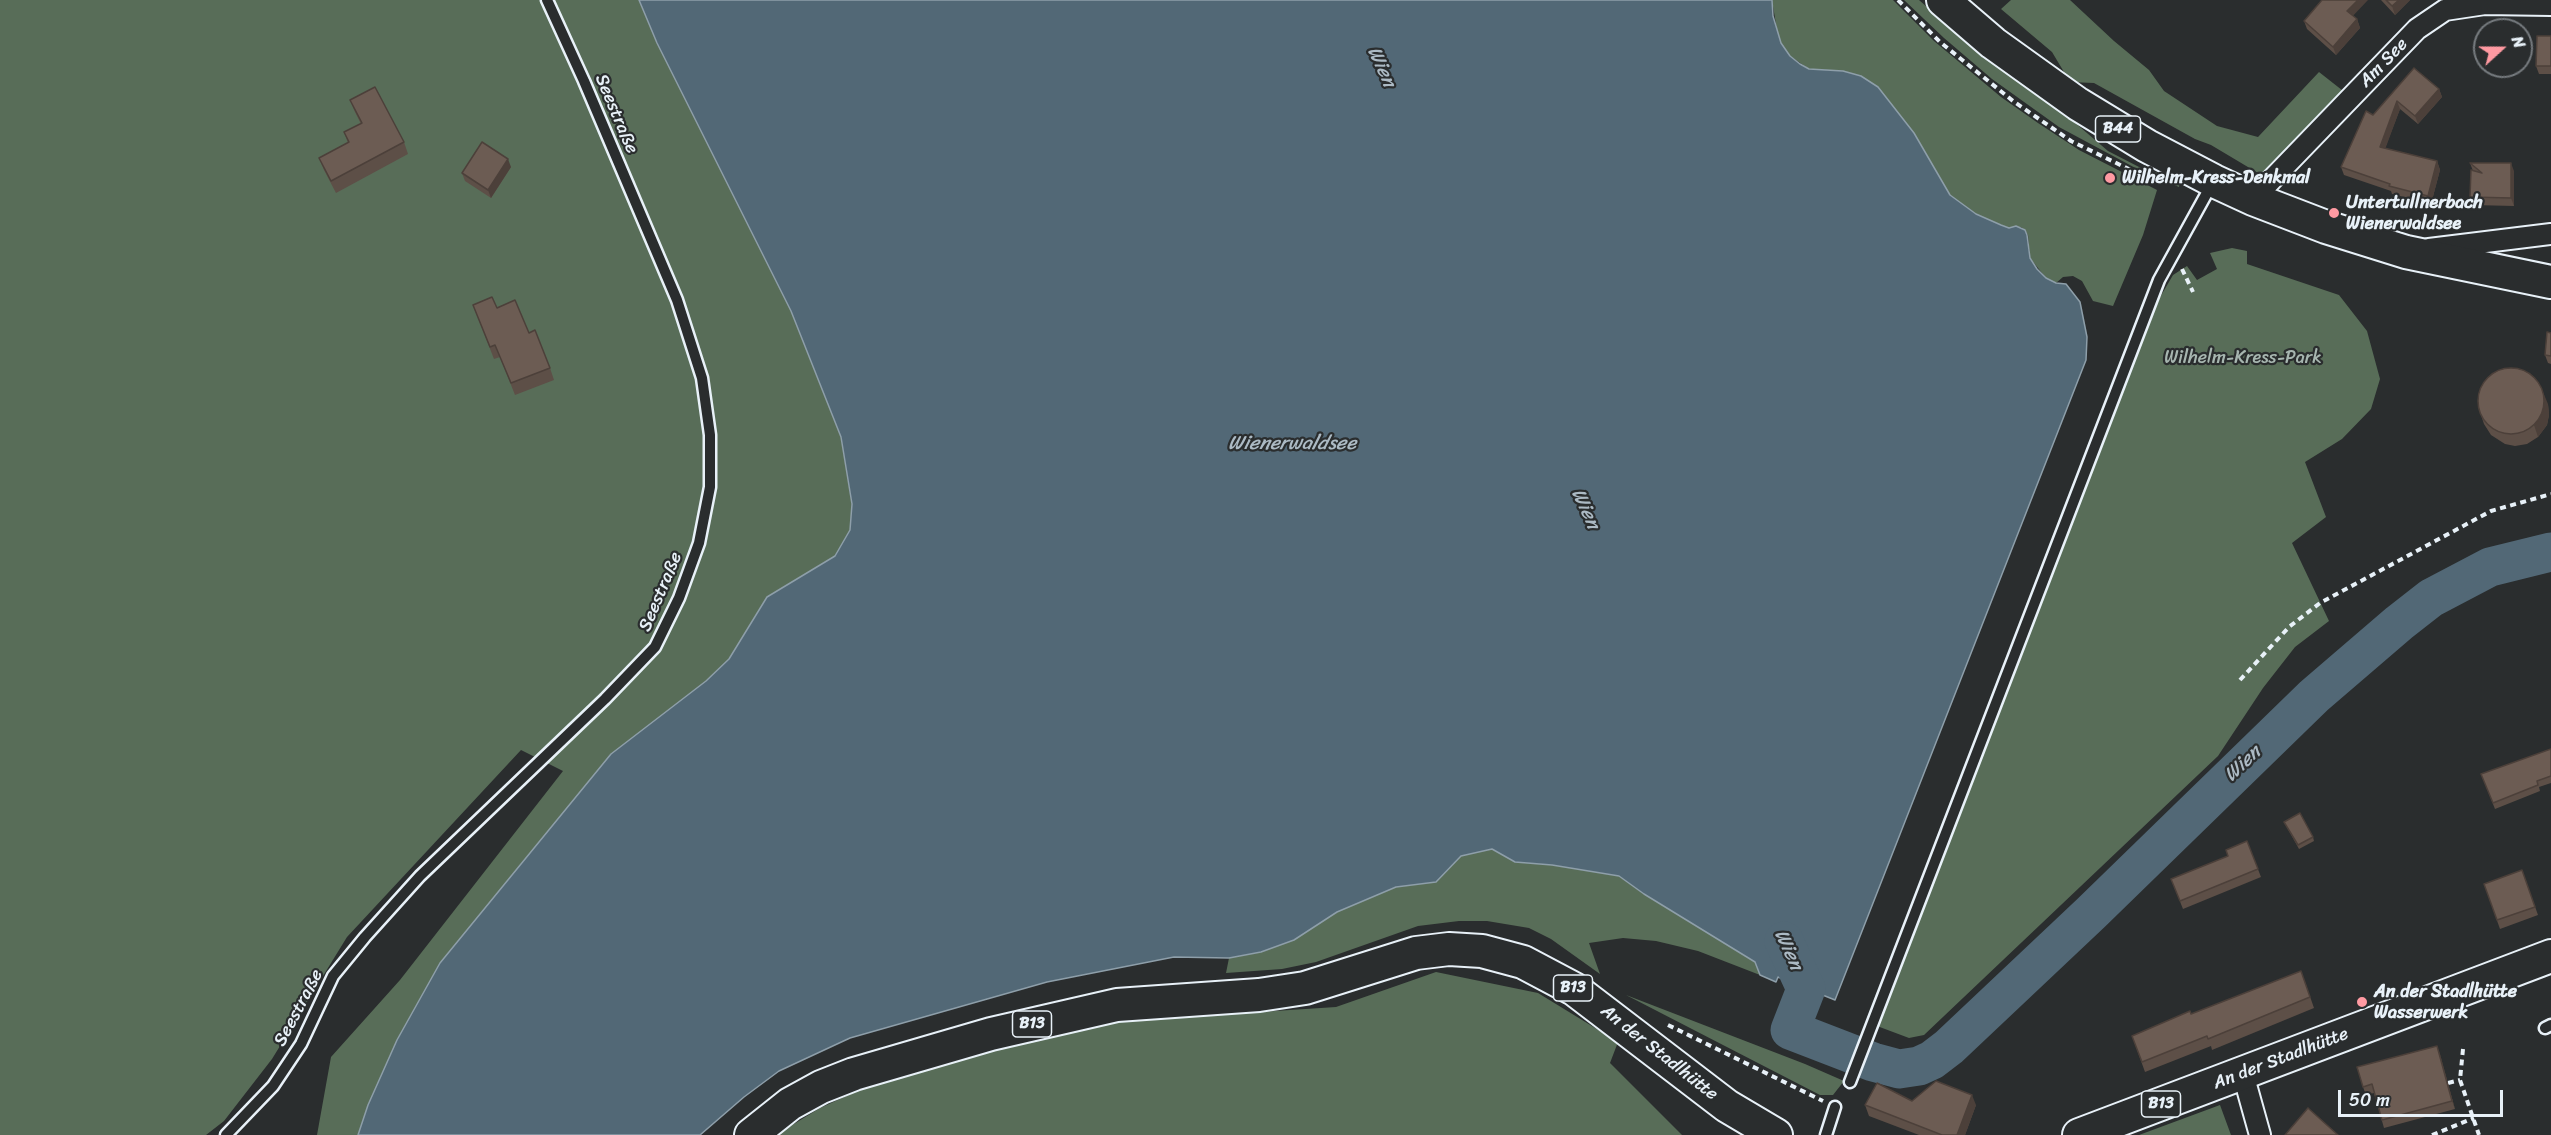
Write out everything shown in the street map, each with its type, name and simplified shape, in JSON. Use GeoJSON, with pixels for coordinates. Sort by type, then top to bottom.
{"type":"FeatureCollection","features":[{"type":"Feature","properties":{"kind":"main road","name":"B44"},"geometry":{"type":"LineString","coordinates":[[1943,0],[1993,43],[2078,104],[2147,146],[2214,181],[2253,199],[2347,234],[2406,252],[2551,282]]}},
{"type":"Feature","properties":{"kind":"main road","name":"An der Stadlhütte"},"geometry":{"type":"LineString","coordinates":[[751,1135],[790,1104],[820,1087],[854,1074],[992,1034],[1117,1005],[1259,995],[1305,988],[1416,952],[1449,949],[1482,951],[1523,962],[1574,989],[1727,1106],[1776,1135]]}},
{"type":"Feature","properties":{"kind":"main road","name":"An der Stadlhütte"},"geometry":{"type":"LineString","coordinates":[[2079,1135],[2551,956]]}},
{"type":"Feature","properties":{"kind":"street","name":"Am See"},"geometry":{"type":"LineString","coordinates":[[2253,199],[2417,29],[2445,10],[2485,4],[2551,5]]}},
{"type":"Feature","properties":{"kind":"street"},"geometry":{"type":"LineString","coordinates":[[2406,252],[2551,234]]}},
{"type":"Feature","properties":{"kind":"street"},"geometry":{"type":"LineString","coordinates":[[2243,1074],[2260,1134]]}},
{"type":"Feature","properties":{"kind":"lane","name":"Seestraße"},"geometry":{"type":"LineString","coordinates":[[226,1135],[273,1086],[301,1044],[333,976],[365,937],[420,876],[605,699],[655,647],[679,598],[699,543],[710,487],[710,435],[702,378],[677,300],[547,0]]}},
{"type":"Feature","properties":{"kind":"lane"},"geometry":{"type":"LineString","coordinates":[[1850,1082],[2159,280],[2214,181]]}},
{"type":"Feature","properties":{"kind":"lane"},"geometry":{"type":"LineString","coordinates":[[1826,1135],[1835,1107]]}},
{"type":"Feature","properties":{"kind":"path"},"geometry":{"type":"LineString","coordinates":[[2240,680],[2289,627],[2320,603],[2491,511],[2551,494]]}},
{"type":"Feature","properties":{"kind":"path"},"geometry":{"type":"LineString","coordinates":[[2463,1049],[2460,1080],[2479,1135]]}},
{"type":"Feature","properties":{"kind":"path"},"geometry":{"type":"LineString","coordinates":[[2448,1083],[2460,1080]]}},
{"type":"Feature","properties":{"kind":"path"},"geometry":{"type":"LineString","coordinates":[[2432,1135],[2474,1118]]}},
{"type":"Feature","properties":{"kind":"green space"},"geometry":{"type":"Polygon","coordinates":[[[0,0],[639,0],[657,43],[791,311],[841,437],[852,504],[850,530],[836,556],[767,597],[729,659],[706,681],[368,1105],[358,1135],[317,1135],[331,1057],[400,980],[563,771],[521,750],[347,937],[272,1059],[224,1121],[206,1135],[0,1135],[0,0]]]}},
{"type":"Feature","properties":{"kind":"green space"},"geometry":{"type":"Polygon","coordinates":[[[1772,0],[1893,0],[1934,41],[2001,97],[2079,150],[2157,190],[2143,235],[2113,306],[2093,301],[2082,281],[2073,276],[2063,277],[2056,283],[2046,278],[2030,258],[2028,235],[2025,230],[2021,227],[2010,228],[1976,214],[1950,195],[1914,133],[1861,76],[1843,71],[1809,69],[1790,56],[1781,43],[1772,0]]]}},
{"type":"Feature","properties":{"kind":"green space"},"geometry":{"type":"Polygon","coordinates":[[[1904,0],[1919,0],[1969,44],[2052,103],[2108,151],[2141,168],[2174,178],[2180,182],[2179,187],[2141,171],[2059,127],[1992,79],[1904,0]]]}},
{"type":"Feature","properties":{"kind":"green space"},"geometry":{"type":"Polygon","coordinates":[[[2011,0],[2070,0],[2149,70],[2164,91],[2217,126],[2258,137],[2319,72],[2347,94],[2263,176],[2211,145],[2195,139],[2094,83],[2070,82],[2052,52],[2001,9],[2011,0]]]}},
{"type":"Feature","properties":{"kind":"green space","name":"Wilhelm-Kress-Park"},"geometry":{"type":"Polygon","coordinates":[[[2232,248],[2247,251],[2247,264],[2339,295],[2367,331],[2380,379],[2371,409],[2342,439],[2305,462],[2326,517],[2292,543],[2329,621],[2295,647],[2263,688],[2218,756],[1924,1035],[1909,1038],[1877,1026],[2159,299],[2173,275],[2187,266],[2197,280],[2217,269],[2210,253],[2232,248]]]}},
{"type":"Feature","properties":{"kind":"green space"},"geometry":{"type":"Polygon","coordinates":[[[1492,849],[1516,862],[1552,865],[1619,876],[1644,894],[1755,962],[1760,975],[1698,951],[1656,941],[1623,938],[1589,943],[1600,974],[1551,939],[1529,928],[1487,921],[1459,921],[1418,926],[1316,962],[1282,969],[1226,973],[1229,958],[1261,952],[1294,940],[1337,912],[1396,887],[1436,882],[1461,856],[1492,849]]]}},
{"type":"Feature","properties":{"kind":"green space"},"geometry":{"type":"Polygon","coordinates":[[[1436,972],[1538,993],[1618,1042],[1610,1063],[1682,1135],[776,1135],[820,1108],[873,1084],[1036,1036],[1106,1022],[1336,1007],[1436,972]]]}},
{"type":"Feature","properties":{"kind":"green space"},"geometry":{"type":"Polygon","coordinates":[[[1626,995],[1844,1081],[1833,1095],[1820,1095],[1626,995]]]}},
{"type":"Feature","properties":{"kind":"green space"},"geometry":{"type":"Polygon","coordinates":[[[2220,1105],[2231,1135],[2139,1135],[2220,1105]]]}},
{"type":"Feature","properties":{"kind":"water","name":"Wienerwaldsee"},"geometry":{"type":"Polygon","coordinates":[[[639,0],[1772,0],[1773,16],[1781,43],[1790,56],[1809,69],[1843,71],[1861,76],[1878,87],[1914,133],[1950,195],[1976,214],[2009,228],[2016,226],[2025,230],[2030,258],[2037,269],[2046,278],[2056,283],[2066,284],[2080,302],[2087,337],[2086,360],[1835,1000],[1778,977],[1776,982],[1760,975],[1755,962],[1644,894],[1619,876],[1552,865],[1515,862],[1492,849],[1461,856],[1436,882],[1396,887],[1337,912],[1294,940],[1261,952],[1229,958],[1174,957],[1047,982],[850,1038],[779,1071],[744,1097],[700,1135],[358,1135],[368,1105],[397,1040],[440,963],[611,754],[706,681],[729,659],[767,597],[835,556],[850,530],[852,504],[841,437],[791,311],[657,43],[639,0]]]}},
{"type":"Feature","properties":{"kind":"building"},"geometry":{"type":"Polygon","coordinates":[[[2322,0],[2358,0],[2347,11],[2357,19],[2333,47],[2304,21],[2322,0]]]}},
{"type":"Feature","properties":{"kind":"building"},"geometry":{"type":"Polygon","coordinates":[[[2386,0],[2399,0],[2392,6],[2386,0]]]}},
{"type":"Feature","properties":{"kind":"building"},"geometry":{"type":"Polygon","coordinates":[[[2537,36],[2551,36],[2551,66],[2536,66],[2537,36]]]}},
{"type":"Feature","properties":{"kind":"building"},"geometry":{"type":"Polygon","coordinates":[[[2414,68],[2439,89],[2415,116],[2397,101],[2380,147],[2437,161],[2428,196],[2389,186],[2390,184],[2341,167],[2366,111],[2373,115],[2414,68]]]}},
{"type":"Feature","properties":{"kind":"building"},"geometry":{"type":"Polygon","coordinates":[[[375,87],[404,142],[331,181],[319,158],[349,142],[344,132],[362,123],[350,100],[375,87]]]}},
{"type":"Feature","properties":{"kind":"building"},"geometry":{"type":"Polygon","coordinates":[[[482,142],[508,159],[488,190],[462,173],[482,142]]]}},
{"type":"Feature","properties":{"kind":"building"},"geometry":{"type":"Polygon","coordinates":[[[2470,163],[2511,163],[2511,198],[2470,197],[2471,170],[2482,173],[2470,163]]]}},
{"type":"Feature","properties":{"kind":"building"},"geometry":{"type":"Polygon","coordinates":[[[492,297],[497,308],[515,300],[529,333],[535,330],[550,368],[511,383],[495,345],[490,347],[473,305],[492,297]]]}},
{"type":"Feature","properties":{"kind":"building"},"geometry":{"type":"Polygon","coordinates":[[[2547,332],[2551,333],[2551,356],[2545,355],[2547,332]]]}},
{"type":"Feature","properties":{"kind":"building"},"geometry":{"type":"Polygon","coordinates":[[[2511,368],[2524,371],[2534,378],[2541,388],[2544,401],[2541,414],[2534,424],[2524,431],[2511,434],[2498,431],[2488,424],[2481,414],[2478,401],[2481,388],[2488,378],[2498,371],[2511,368]]]}},
{"type":"Feature","properties":{"kind":"building"},"geometry":{"type":"Polygon","coordinates":[[[2551,749],[2551,776],[2537,781],[2538,785],[2493,803],[2481,774],[2551,749]]]}},
{"type":"Feature","properties":{"kind":"building"},"geometry":{"type":"Polygon","coordinates":[[[2300,813],[2313,837],[2298,845],[2284,822],[2300,813]]]}},
{"type":"Feature","properties":{"kind":"building"},"geometry":{"type":"Polygon","coordinates":[[[2247,841],[2258,869],[2180,901],[2171,879],[2228,856],[2226,850],[2247,841]]]}},
{"type":"Feature","properties":{"kind":"building"},"geometry":{"type":"Polygon","coordinates":[[[2522,870],[2535,907],[2497,920],[2484,884],[2522,870]]]}},
{"type":"Feature","properties":{"kind":"building"},"geometry":{"type":"Polygon","coordinates":[[[2301,971],[2310,997],[2208,1039],[2207,1036],[2142,1062],[2132,1036],[2190,1011],[2191,1014],[2301,971]]]}},
{"type":"Feature","properties":{"kind":"building"},"geometry":{"type":"Polygon","coordinates":[[[2437,1046],[2452,1101],[2382,1120],[2372,1084],[2363,1087],[2357,1067],[2437,1046]]]}},
{"type":"Feature","properties":{"kind":"building"},"geometry":{"type":"Polygon","coordinates":[[[1936,1081],[1972,1095],[1957,1135],[1942,1135],[1865,1105],[1877,1083],[1912,1101],[1936,1081]]]}},
{"type":"Feature","properties":{"kind":"building"},"geometry":{"type":"Polygon","coordinates":[[[2308,1108],[2338,1135],[2285,1135],[2308,1108]]]}},
{"type":"Feature","properties":{"kind":"waterway","name":"Wien"},"geometry":{"type":"LineString","coordinates":[[1784,941],[1806,989],[1790,1030],[1873,1062],[1899,1069],[1919,1066],[1932,1060],[1949,1047],[2091,913],[2314,696],[2399,623],[2431,598],[2490,567],[2551,552]]}},
{"type":"Feature","properties":{"kind":"place","name":"Wilhelm-Kress-Denkmal"},"geometry":{"type":"Point","coordinates":[2110,178]}},
{"type":"Feature","properties":{"kind":"place","name":"Untertullnerbach Wienerwaldsee"},"geometry":{"type":"Point","coordinates":[2334,213]}},
{"type":"Feature","properties":{"kind":"place","name":"An der Stadlhütte Wasserwerk"},"geometry":{"type":"Point","coordinates":[2362,1002]}}]}
